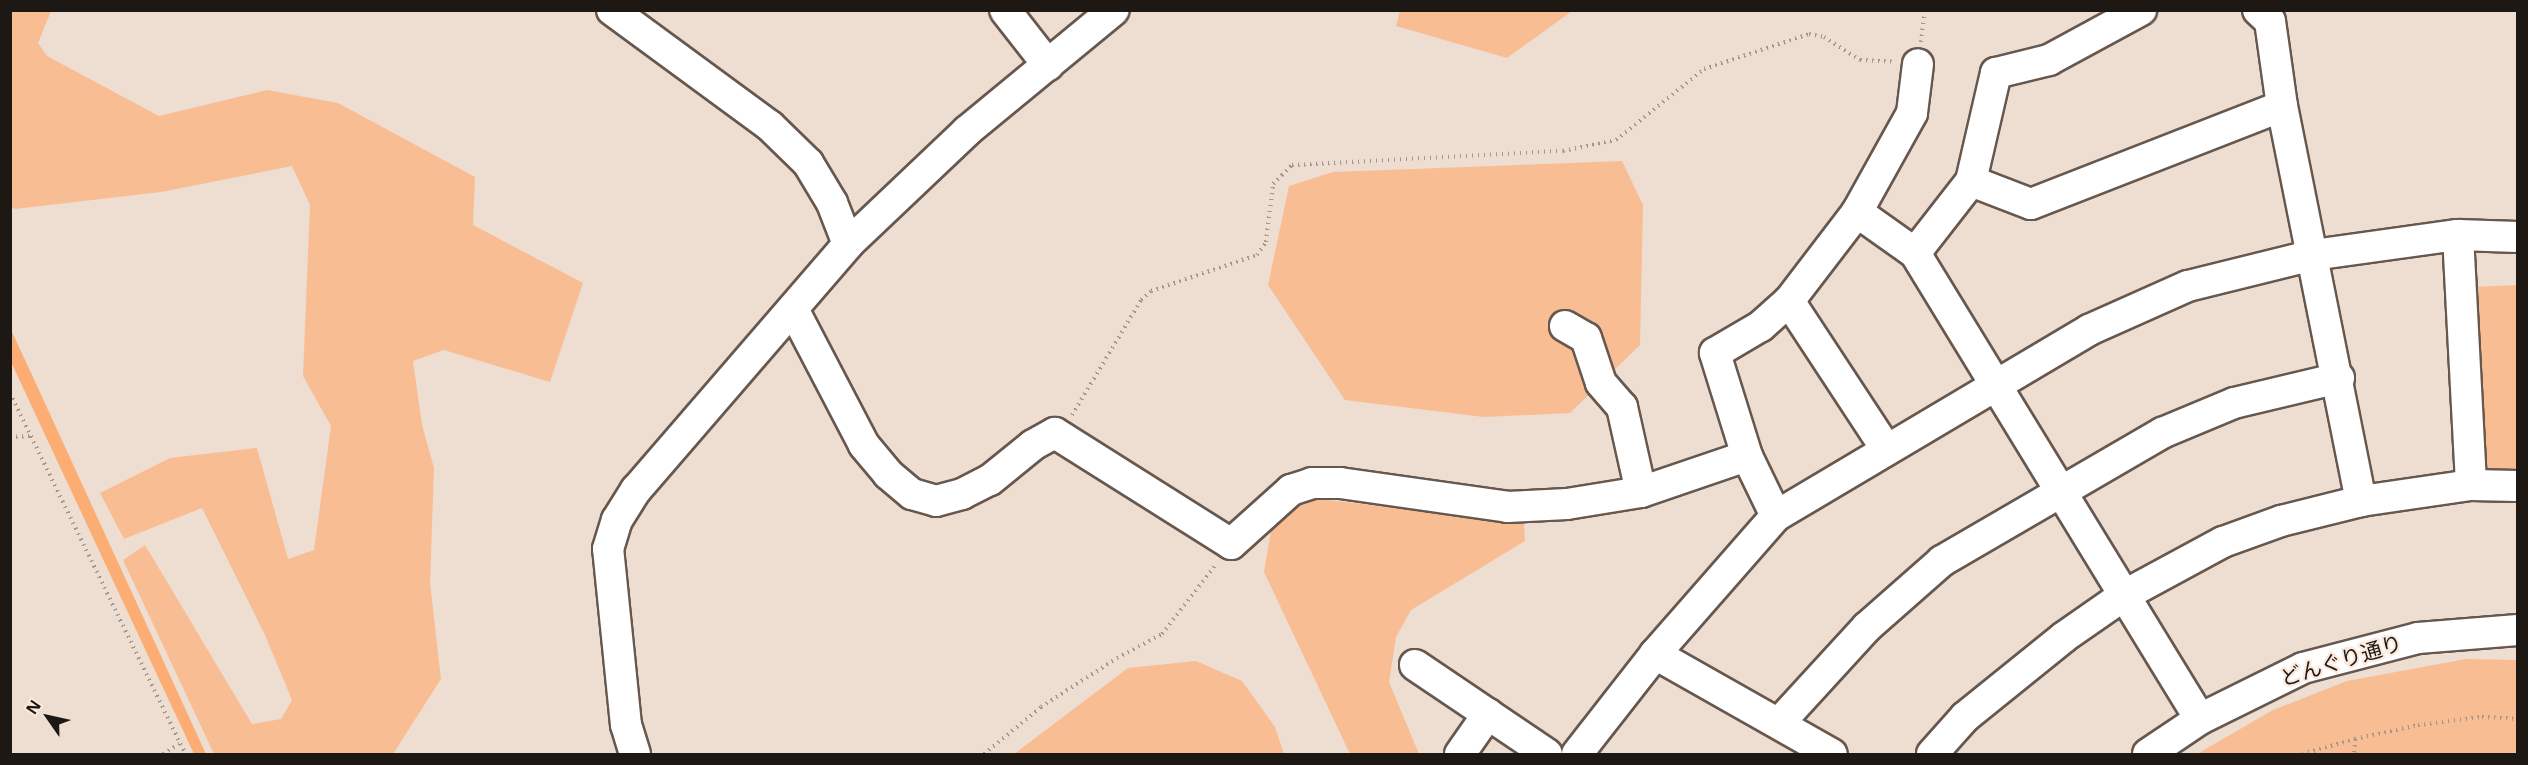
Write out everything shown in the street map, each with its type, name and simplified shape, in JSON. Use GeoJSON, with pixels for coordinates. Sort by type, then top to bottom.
{"type":"FeatureCollection","features":[{"type":"Feature","properties":{"kind":"street"},"geometry":{"type":"LineString","coordinates":[[1005,10],[1048,65]]}},
{"type":"Feature","properties":{"kind":"street"},"geometry":{"type":"LineString","coordinates":[[635,754],[626,725],[608,549],[617,520],[636,490],[848,244],[966,131],[1114,10]]}},
{"type":"Feature","properties":{"kind":"street"},"geometry":{"type":"LineString","coordinates":[[1915,252],[1971,181],[1996,73],[2049,60],[2141,10]]}},
{"type":"Feature","properties":{"kind":"street"},"geometry":{"type":"LineString","coordinates":[[2258,10],[2270,21],[2282,106],[2361,501]]}},
{"type":"Feature","properties":{"kind":"street"},"geometry":{"type":"LineString","coordinates":[[620,13],[770,126],[808,163],[832,203],[848,244]]}},
{"type":"Feature","properties":{"kind":"street"},"geometry":{"type":"LineString","coordinates":[[1776,516],[1747,456],[1714,353],[1761,326],[1789,301],[1857,212],[1912,113],[1918,64]]}},
{"type":"Feature","properties":{"kind":"street"},"geometry":{"type":"LineString","coordinates":[[1971,181],[2031,204],[2282,106]]}},
{"type":"Feature","properties":{"kind":"street"},"geometry":{"type":"LineString","coordinates":[[1857,212],[1915,252],[1994,386],[2200,719]]}},
{"type":"Feature","properties":{"kind":"street"},"geometry":{"type":"LineString","coordinates":[[2458,235],[2471,484]]}},
{"type":"Feature","properties":{"kind":"street"},"geometry":{"type":"LineString","coordinates":[[1577,754],[1655,654],[1776,516],[2089,330],[2188,286],[2313,255],[2458,235],[2517,237]]}},
{"type":"Feature","properties":{"kind":"street"},"geometry":{"type":"LineString","coordinates":[[1789,301],[1887,450]]}},
{"type":"Feature","properties":{"kind":"street"},"geometry":{"type":"LineString","coordinates":[[793,309],[864,445],[888,474],[912,494],[936,501],[962,494],[990,480],[1033,445],[1055,433],[1232,544],[1291,490],[1312,483],[1340,483],[1508,507],[1567,504],[1641,492],[1747,456]]}},
{"type":"Feature","properties":{"kind":"street"},"geometry":{"type":"LineString","coordinates":[[1565,326],[1586,338],[1601,383],[1622,407],[1641,492]]}},
{"type":"Feature","properties":{"kind":"street"},"geometry":{"type":"LineString","coordinates":[[1780,722],[1867,627],[1942,561],[2162,433],[2234,403],[2338,378]]}},
{"type":"Feature","properties":{"kind":"street"},"geometry":{"type":"LineString","coordinates":[[1932,754],[1965,717],[2064,637],[2123,596],[2223,542],[2281,521],[2361,501],[2471,484],[2517,486]]}},
{"type":"Feature","properties":{"kind":"street","name":"どんぐり通り"},"geometry":{"type":"LineString","coordinates":[[2148,754],[2200,719],[2275,680],[2376,646],[2463,632],[2517,630]]}},
{"type":"Feature","properties":{"kind":"street"},"geometry":{"type":"LineString","coordinates":[[1655,654],[1780,722],[1832,754]]}},
{"type":"Feature","properties":{"kind":"street"},"geometry":{"type":"LineString","coordinates":[[1415,664],[1547,754]]}},
{"type":"Feature","properties":{"kind":"street"},"geometry":{"type":"LineString","coordinates":[[1460,754],[1488,714]]}},
{"type":"Feature","properties":{"kind":"path"},"geometry":{"type":"LineString","coordinates":[[1059,436],[1141,300],[1151,291],[1257,255],[1266,242],[1273,183],[1292,165],[1563,151],[1616,140],[1704,69],[1809,34],[1824,37],[1860,60],[1918,64],[1925,10]]}},
{"type":"Feature","properties":{"kind":"path"},"geometry":{"type":"LineString","coordinates":[[10,393],[184,754]]}},
{"type":"Feature","properties":{"kind":"path"},"geometry":{"type":"LineString","coordinates":[[10,437],[32,436]]}},
{"type":"Feature","properties":{"kind":"path"},"geometry":{"type":"LineString","coordinates":[[984,754],[1041,707],[1117,658],[1162,634],[1232,544]]}},
{"type":"Feature","properties":{"kind":"path"},"geometry":{"type":"LineString","coordinates":[[2302,754],[2418,725],[2482,717],[2517,719]]}},
{"type":"Feature","properties":{"kind":"path"},"geometry":{"type":"LineString","coordinates":[[2354,754],[2355,739]]}},
{"type":"Feature","properties":{"kind":"path"},"geometry":{"type":"LineString","coordinates":[[163,754],[179,744]]}},
{"type":"Feature","properties":{"kind":"shaded area"},"geometry":{"type":"Polygon","coordinates":[[[1400,10],[1572,11],[1507,58],[1396,26],[1400,10]]]}},
{"type":"Feature","properties":{"kind":"shaded area"},"geometry":{"type":"Polygon","coordinates":[[[10,11],[51,11],[38,43],[47,56],[159,116],[267,90],[338,103],[475,177],[473,225],[583,283],[550,382],[444,350],[413,361],[422,425],[434,468],[430,583],[441,679],[393,754],[214,754],[123,560],[145,545],[252,724],[281,719],[292,700],[265,635],[202,508],[124,539],[100,493],[170,458],[257,448],[288,559],[314,550],[331,426],[303,376],[310,205],[292,166],[161,192],[15,209],[10,206],[10,11]]]}},
{"type":"Feature","properties":{"kind":"shaded area"},"geometry":{"type":"Polygon","coordinates":[[[1622,161],[1643,205],[1640,345],[1570,413],[1484,417],[1345,400],[1268,285],[1289,186],[1333,172],[1622,161]]]}},
{"type":"Feature","properties":{"kind":"shaded area"},"geometry":{"type":"Polygon","coordinates":[[[2517,285],[2517,475],[2491,475],[2480,465],[2472,287],[2517,285]]]}},
{"type":"Feature","properties":{"kind":"shaded area"},"geometry":{"type":"Polygon","coordinates":[[[11,330],[206,754],[194,754],[11,362],[11,330]]]}},
{"type":"Feature","properties":{"kind":"shaded area"},"geometry":{"type":"Polygon","coordinates":[[[1302,497],[1524,523],[1525,541],[1411,610],[1396,637],[1389,682],[1419,754],[1350,754],[1264,572],[1272,525],[1302,497]]]}},
{"type":"Feature","properties":{"kind":"shaded area"},"geometry":{"type":"Polygon","coordinates":[[[2466,659],[2517,660],[2517,754],[2197,754],[2273,710],[2347,681],[2466,659]]]}},
{"type":"Feature","properties":{"kind":"shaded area"},"geometry":{"type":"Polygon","coordinates":[[[1196,661],[1242,681],[1275,727],[1284,754],[1014,754],[1128,668],[1196,661]]]}}]}
